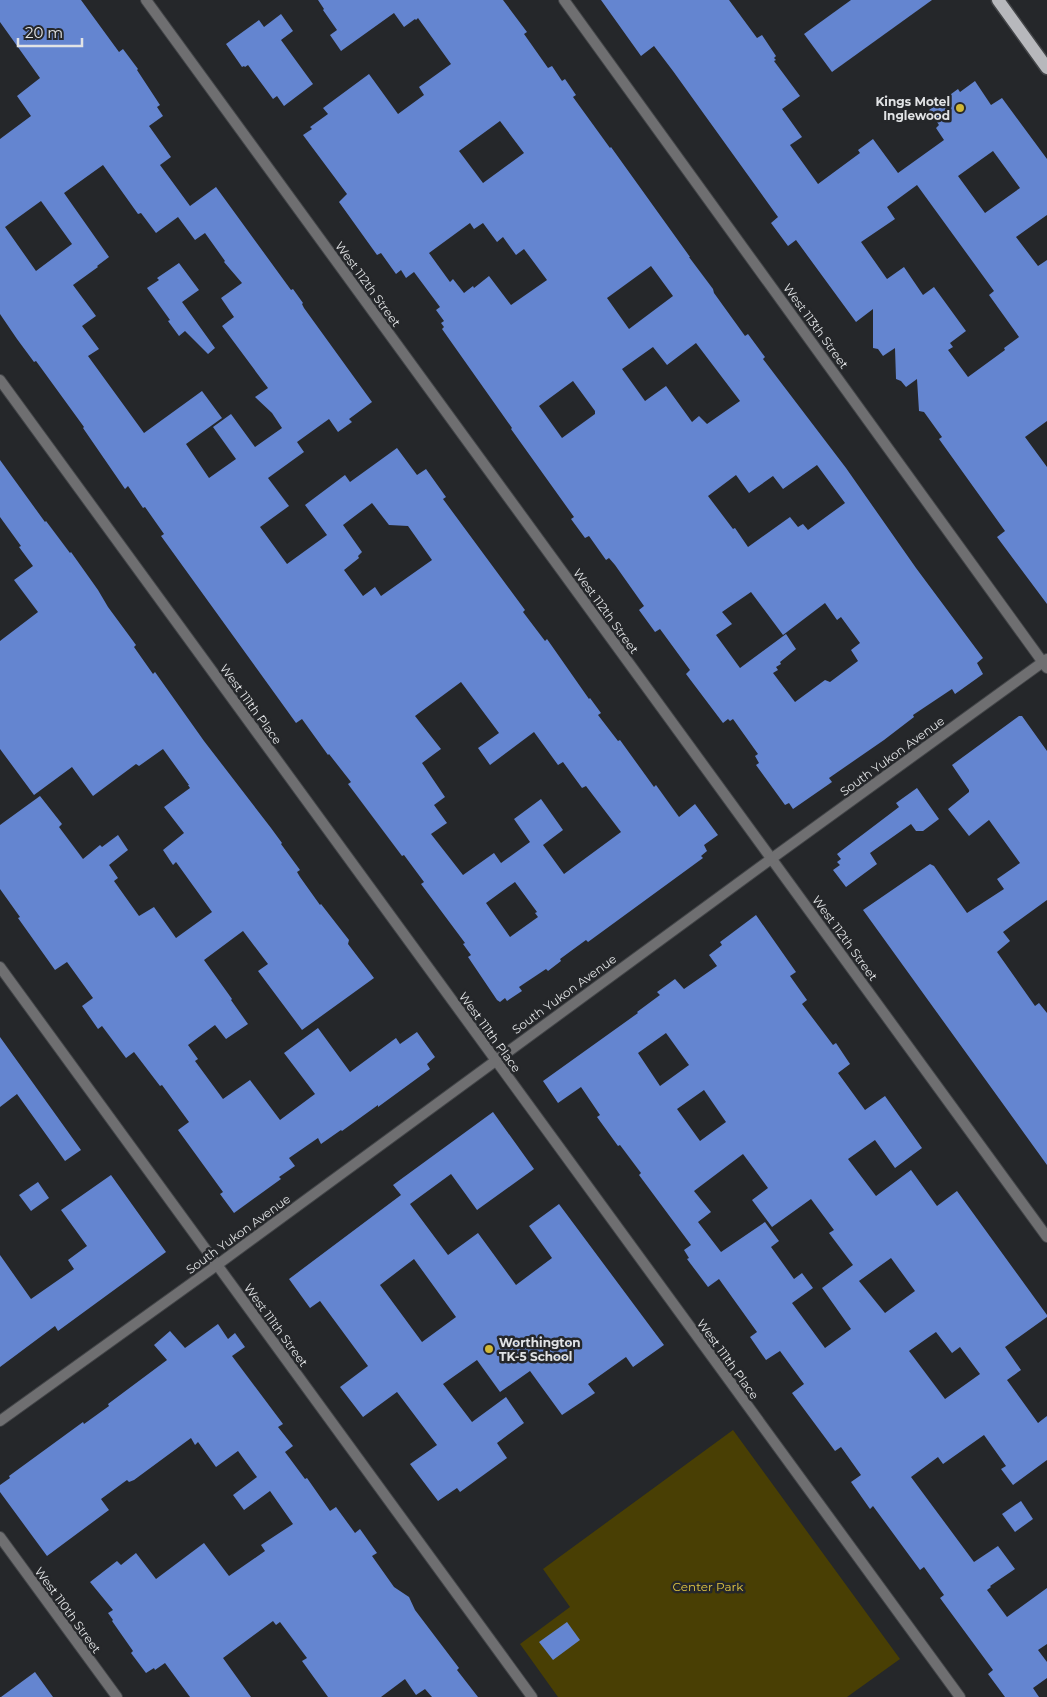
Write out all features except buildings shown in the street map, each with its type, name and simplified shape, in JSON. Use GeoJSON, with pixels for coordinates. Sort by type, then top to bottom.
{"type":"FeatureCollection","features":[{"type":"Feature","properties":{"kind":"main road"},"geometry":{"type":"LineString","coordinates":[[999,0],[1047,68]]}},
{"type":"Feature","properties":{"kind":"street","name":"West 112th Street"},"geometry":{"type":"LineString","coordinates":[[146,0],[1047,1237]]}},
{"type":"Feature","properties":{"kind":"street","name":"West 113th Street"},"geometry":{"type":"LineString","coordinates":[[564,0],[1046,663]]}},
{"type":"Feature","properties":{"kind":"street","name":"West 111th Place"},"geometry":{"type":"LineString","coordinates":[[0,380],[960,1697]]}},
{"type":"Feature","properties":{"kind":"street","name":"South Yukon Avenue"},"geometry":{"type":"LineString","coordinates":[[0,1421],[217,1265],[771,859],[1046,663]]}},
{"type":"Feature","properties":{"kind":"street","name":"West 111th Street"},"geometry":{"type":"LineString","coordinates":[[0,967],[532,1697]]}},
{"type":"Feature","properties":{"kind":"street","name":"West 110th Street"},"geometry":{"type":"LineString","coordinates":[[0,1537],[117,1697]]}},
{"type":"Feature","properties":{"kind":"green space","name":"Center Park"},"geometry":{"type":"Polygon","coordinates":[[[733,1430],[900,1659],[847,1697],[558,1697],[520,1644],[570,1607],[543,1569],[733,1430]]]}},
{"type":"Feature","properties":{"kind":"place","name":"Kings Motel Inglewood"},"geometry":{"type":"Point","coordinates":[960,108]}},
{"type":"Feature","properties":{"kind":"place","name":"Worthington TK-5 School"},"geometry":{"type":"Point","coordinates":[489,1349]}}]}
